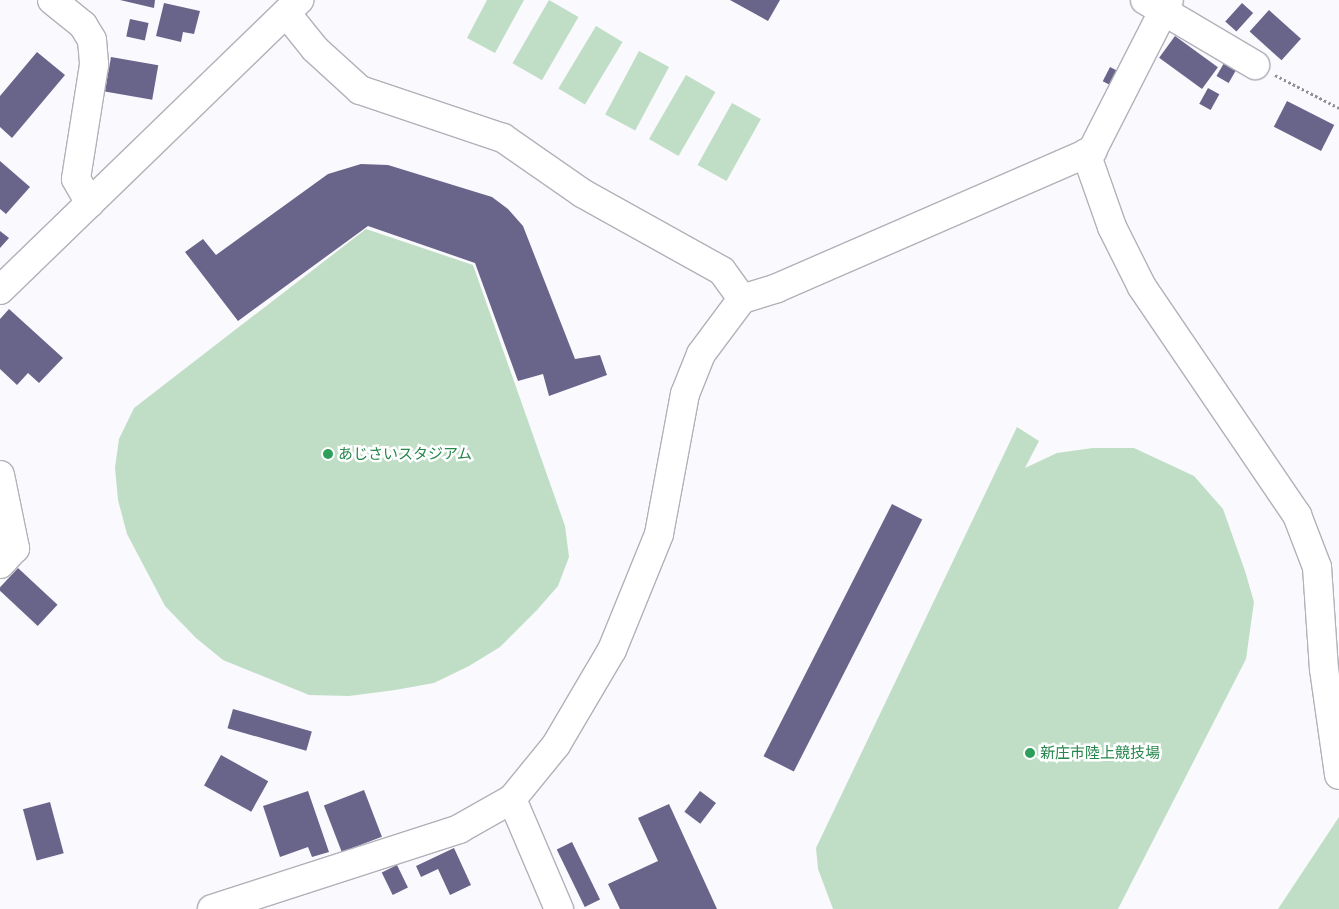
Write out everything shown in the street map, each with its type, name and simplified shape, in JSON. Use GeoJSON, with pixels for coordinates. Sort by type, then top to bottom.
{"type":"FeatureCollection","features":[{"type":"Feature","properties":{"kind":"street"},"geometry":{"type":"LineString","coordinates":[[52,0],[83,25],[92,40],[94,65],[76,179],[90,203]]}},
{"type":"Feature","properties":{"kind":"street"},"geometry":{"type":"LineString","coordinates":[[212,909],[459,829],[512,799],[556,745],[612,650],[658,534],[685,394],[701,354],[742,299],[777,288],[1092,150],[1159,3],[1255,65]]}},
{"type":"Feature","properties":{"kind":"street"},"geometry":{"type":"LineString","coordinates":[[0,290],[292,6],[315,49],[360,90],[503,138],[582,193],[722,271],[742,299]]}},
{"type":"Feature","properties":{"kind":"street"},"geometry":{"type":"LineString","coordinates":[[1086,153],[1112,227],[1142,287],[1297,515],[1317,567],[1324,669],[1339,775]]}},
{"type":"Feature","properties":{"kind":"street"},"geometry":{"type":"LineString","coordinates":[[0,475],[15,548],[0,564]]}},
{"type":"Feature","properties":{"kind":"street"},"geometry":{"type":"LineString","coordinates":[[512,799],[559,909]]}},
{"type":"Feature","properties":{"kind":"path"},"geometry":{"type":"LineString","coordinates":[[1255,65],[1339,108]]}},
{"type":"Feature","properties":{"kind":"green space"},"geometry":{"type":"Polygon","coordinates":[[[487,0],[524,0],[495,53],[467,38],[487,0]]]}},
{"type":"Feature","properties":{"kind":"green space"},"geometry":{"type":"Polygon","coordinates":[[[549,0],[578,17],[542,80],[512,63],[549,0]]]}},
{"type":"Feature","properties":{"kind":"green space"},"geometry":{"type":"Polygon","coordinates":[[[596,26],[623,42],[585,105],[558,89],[596,26]]]}},
{"type":"Feature","properties":{"kind":"green space"},"geometry":{"type":"Polygon","coordinates":[[[639,51],[669,67],[635,131],[605,115],[639,51]]]}},
{"type":"Feature","properties":{"kind":"green space"},"geometry":{"type":"Polygon","coordinates":[[[686,75],[715,92],[678,156],[649,139],[686,75]]]}},
{"type":"Feature","properties":{"kind":"green space"},"geometry":{"type":"Polygon","coordinates":[[[732,103],[761,119],[726,181],[698,165],[732,103]]]}},
{"type":"Feature","properties":{"kind":"green space","name":"あじさいスタジアム"},"geometry":{"type":"Polygon","coordinates":[[[366,229],[473,265],[565,526],[569,557],[558,586],[537,610],[500,647],[469,666],[434,683],[349,696],[309,695],[223,660],[196,638],[165,606],[127,534],[118,500],[115,468],[119,439],[134,408],[366,229]]]}},
{"type":"Feature","properties":{"kind":"green space","name":"新庄市陸上競技場"},"geometry":{"type":"Polygon","coordinates":[[[1017,427],[1039,441],[1025,468],[1057,453],[1093,448],[1134,448],[1194,476],[1223,509],[1254,602],[1246,659],[1118,909],[833,909],[818,869],[816,848],[1017,427]]]}},
{"type":"Feature","properties":{"kind":"green space"},"geometry":{"type":"Polygon","coordinates":[[[1339,817],[1339,909],[1278,909],[1339,817]]]}},
{"type":"Feature","properties":{"kind":"building"},"geometry":{"type":"Polygon","coordinates":[[[120,0],[155,0],[154,8],[120,0]]]}},
{"type":"Feature","properties":{"kind":"building"},"geometry":{"type":"Polygon","coordinates":[[[730,0],[780,0],[768,21],[730,0]]]}},
{"type":"Feature","properties":{"kind":"building"},"geometry":{"type":"Polygon","coordinates":[[[164,3],[200,11],[194,34],[183,32],[181,42],[156,36],[164,3]]]}},
{"type":"Feature","properties":{"kind":"building"},"geometry":{"type":"Polygon","coordinates":[[[1242,3],[1253,13],[1236,32],[1225,22],[1242,3]]]}},
{"type":"Feature","properties":{"kind":"building"},"geometry":{"type":"Polygon","coordinates":[[[1269,10],[1301,39],[1282,60],[1250,32],[1269,10]]]}},
{"type":"Feature","properties":{"kind":"building"},"geometry":{"type":"Polygon","coordinates":[[[130,19],[149,23],[145,41],[126,37],[130,19]]]}},
{"type":"Feature","properties":{"kind":"building"},"geometry":{"type":"Polygon","coordinates":[[[1175,36],[1218,67],[1202,89],[1159,58],[1175,36]]]}},
{"type":"Feature","properties":{"kind":"building"},"geometry":{"type":"Polygon","coordinates":[[[37,52],[65,75],[12,138],[0,127],[0,96],[37,52]]]}},
{"type":"Feature","properties":{"kind":"building"},"geometry":{"type":"Polygon","coordinates":[[[111,57],[158,65],[152,100],[105,91],[111,57]]]}},
{"type":"Feature","properties":{"kind":"building"},"geometry":{"type":"Polygon","coordinates":[[[1224,63],[1236,70],[1229,83],[1216,76],[1224,63]]]}},
{"type":"Feature","properties":{"kind":"building"},"geometry":{"type":"Polygon","coordinates":[[[1110,67],[1122,73],[1114,87],[1103,81],[1110,67]]]}},
{"type":"Feature","properties":{"kind":"building"},"geometry":{"type":"Polygon","coordinates":[[[1208,88],[1219,94],[1211,110],[1199,104],[1208,88]]]}},
{"type":"Feature","properties":{"kind":"building"},"geometry":{"type":"Polygon","coordinates":[[[1287,101],[1334,125],[1321,151],[1274,127],[1287,101]]]}},
{"type":"Feature","properties":{"kind":"building"},"geometry":{"type":"Polygon","coordinates":[[[0,161],[30,187],[6,214],[0,209],[0,161]]]}},
{"type":"Feature","properties":{"kind":"building"},"geometry":{"type":"Polygon","coordinates":[[[361,164],[388,165],[492,197],[508,209],[523,226],[575,359],[600,355],[607,375],[549,396],[543,374],[518,381],[475,263],[368,226],[238,321],[185,252],[203,239],[216,255],[328,174],[361,164]]]}},
{"type":"Feature","properties":{"kind":"building"},"geometry":{"type":"Polygon","coordinates":[[[0,231],[9,238],[0,248],[0,231]]]}},
{"type":"Feature","properties":{"kind":"building"},"geometry":{"type":"Polygon","coordinates":[[[9,309],[63,358],[39,383],[28,373],[17,385],[0,369],[0,319],[9,309]]]}},
{"type":"Feature","properties":{"kind":"building"},"geometry":{"type":"Polygon","coordinates":[[[892,504],[922,519],[794,772],[764,756],[892,504]]]}},
{"type":"Feature","properties":{"kind":"building"},"geometry":{"type":"Polygon","coordinates":[[[18,568],[57,605],[38,626],[0,591],[0,587],[18,568]]]}},
{"type":"Feature","properties":{"kind":"building"},"geometry":{"type":"Polygon","coordinates":[[[233,709],[312,732],[306,751],[227,728],[233,709]]]}},
{"type":"Feature","properties":{"kind":"building"},"geometry":{"type":"Polygon","coordinates":[[[221,755],[268,781],[251,812],[204,786],[221,755]]]}},
{"type":"Feature","properties":{"kind":"building"},"geometry":{"type":"Polygon","coordinates":[[[364,790],[382,837],[342,852],[324,805],[364,790]]]}},
{"type":"Feature","properties":{"kind":"building"},"geometry":{"type":"Polygon","coordinates":[[[308,791],[329,852],[312,857],[308,847],[280,857],[263,806],[308,791]]]}},
{"type":"Feature","properties":{"kind":"building"},"geometry":{"type":"Polygon","coordinates":[[[700,791],[716,803],[700,824],[684,812],[700,791]]]}},
{"type":"Feature","properties":{"kind":"building"},"geometry":{"type":"Polygon","coordinates":[[[50,802],[64,853],[37,860],[23,809],[50,802]]]}},
{"type":"Feature","properties":{"kind":"building"},"geometry":{"type":"Polygon","coordinates":[[[669,804],[717,909],[620,909],[608,884],[658,861],[638,818],[669,804]]]}},
{"type":"Feature","properties":{"kind":"building"},"geometry":{"type":"Polygon","coordinates":[[[572,842],[600,900],[585,907],[557,849],[572,842]]]}},
{"type":"Feature","properties":{"kind":"building"},"geometry":{"type":"Polygon","coordinates":[[[454,848],[471,885],[450,895],[438,869],[421,877],[416,866],[454,848]]]}},
{"type":"Feature","properties":{"kind":"building"},"geometry":{"type":"Polygon","coordinates":[[[397,865],[408,887],[393,895],[382,872],[397,865]]]}},
{"type":"Feature","properties":{"kind":"place","name":"あじさいスタジアム"},"geometry":{"type":"Point","coordinates":[328,454]}},
{"type":"Feature","properties":{"kind":"place","name":"新庄市陸上競技場"},"geometry":{"type":"Point","coordinates":[1030,753]}}]}
